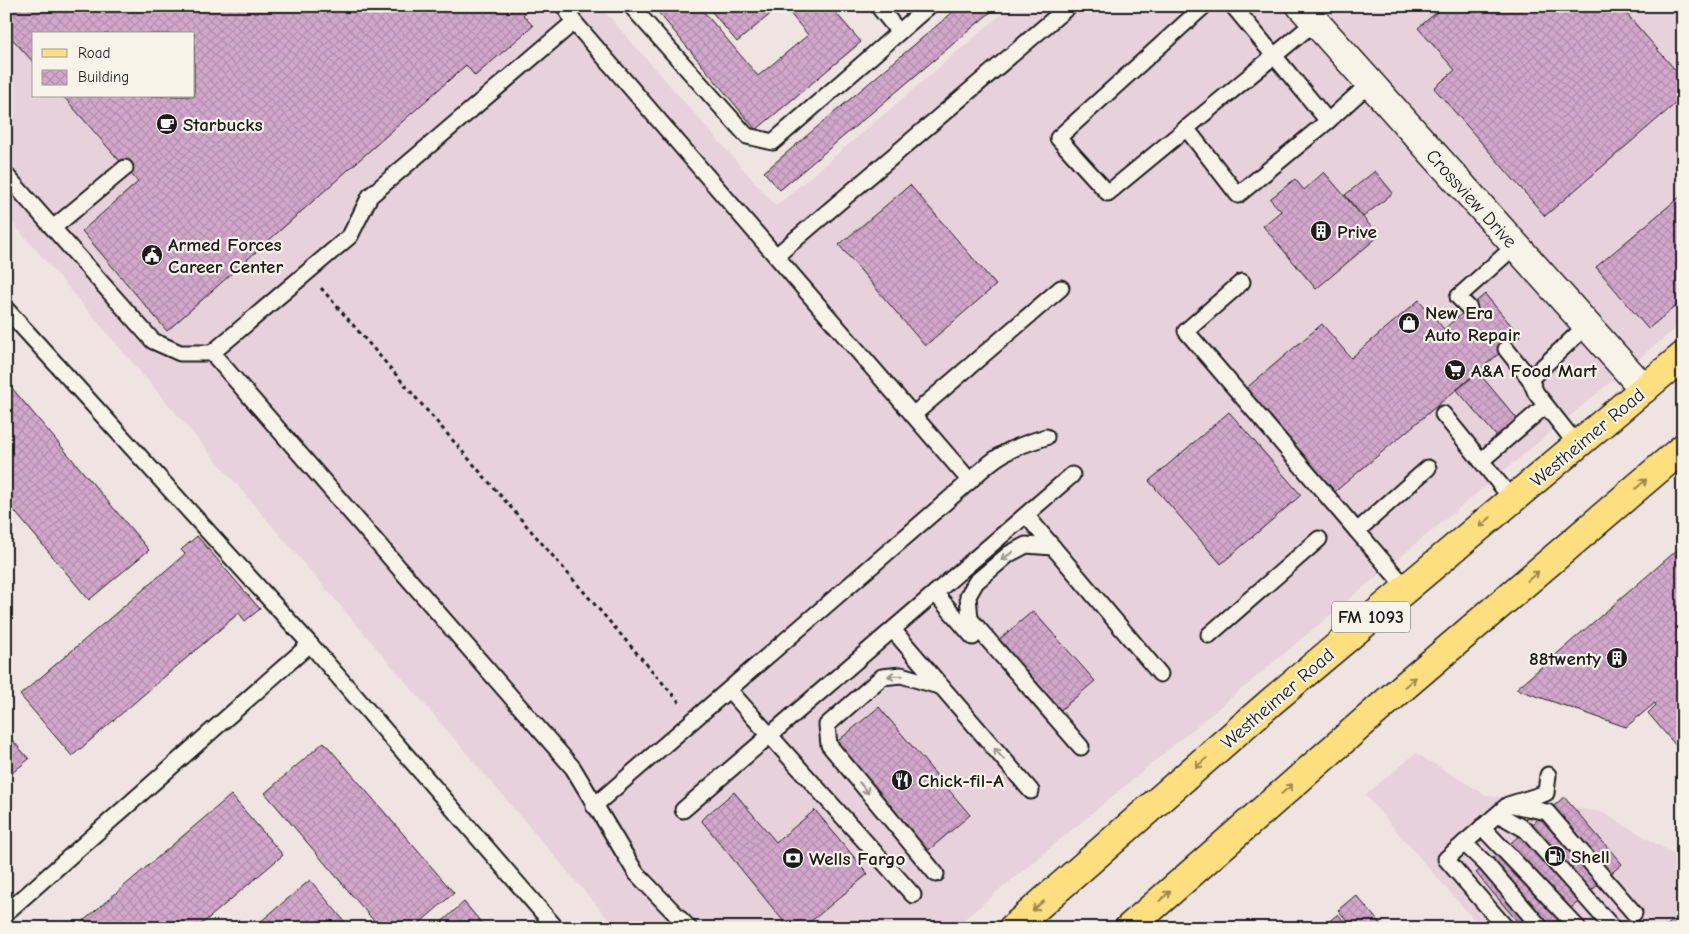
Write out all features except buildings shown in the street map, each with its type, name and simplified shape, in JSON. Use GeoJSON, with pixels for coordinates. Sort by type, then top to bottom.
{"type":"FeatureCollection","features":[{"type":"Feature","properties":{"kind":"main road","name":"Westheimer Road"},"geometry":{"type":"LineString","coordinates":[[1013,928],[1406,588],[1683,356]]}},
{"type":"Feature","properties":{"kind":"main road"},"geometry":{"type":"LineString","coordinates":[[1128,928],[1407,684],[1683,448]]}},
{"type":"Feature","properties":{"kind":"street","name":"Crossview Drive"},"geometry":{"type":"LineString","coordinates":[[1308,14],[1644,389]]}},
{"type":"Feature","properties":{"kind":"lane"},"geometry":{"type":"LineString","coordinates":[[564,6],[574,22],[970,481]]}},
{"type":"Feature","properties":{"kind":"lane"},"geometry":{"type":"LineString","coordinates":[[631,6],[747,136],[773,142],[929,6]]}},
{"type":"Feature","properties":{"kind":"lane"},"geometry":{"type":"LineString","coordinates":[[878,6],[899,32]]}},
{"type":"Feature","properties":{"kind":"lane"},"geometry":{"type":"LineString","coordinates":[[776,256],[1069,6]]}},
{"type":"Feature","properties":{"kind":"lane"},"geometry":{"type":"LineString","coordinates":[[1204,6],[1058,138],[1108,193],[1273,56],[1308,14]]}},
{"type":"Feature","properties":{"kind":"lane"},"geometry":{"type":"LineString","coordinates":[[1233,6],[1328,121]]}},
{"type":"Feature","properties":{"kind":"lane"},"geometry":{"type":"LineString","coordinates":[[6,176],[153,341],[180,353],[212,353],[350,236],[370,196],[574,22]]}},
{"type":"Feature","properties":{"kind":"lane"},"geometry":{"type":"LineString","coordinates":[[1186,128],[1238,195],[1328,121],[1370,83]]}},
{"type":"Feature","properties":{"kind":"lane"},"geometry":{"type":"LineString","coordinates":[[53,228],[125,168]]}},
{"type":"Feature","properties":{"kind":"lane"},"geometry":{"type":"LineString","coordinates":[[1470,308],[1458,297],[1515,246]]}},
{"type":"Feature","properties":{"kind":"lane"},"geometry":{"type":"LineString","coordinates":[[1242,282],[1186,331],[1406,588]]}},
{"type":"Feature","properties":{"kind":"lane"},"geometry":{"type":"LineString","coordinates":[[913,415],[1061,288]]}},
{"type":"Feature","properties":{"kind":"lane"},"geometry":{"type":"LineString","coordinates":[[6,309],[310,644],[556,928]]}},
{"type":"Feature","properties":{"kind":"lane"},"geometry":{"type":"LineString","coordinates":[[1530,379],[1587,325]]}},
{"type":"Feature","properties":{"kind":"lane"},"geometry":{"type":"LineString","coordinates":[[1506,349],[1530,379],[1536,393],[1545,406],[1577,445]]}},
{"type":"Feature","properties":{"kind":"lane"},"geometry":{"type":"LineString","coordinates":[[212,353],[573,768],[594,806],[636,873],[689,928]]}},
{"type":"Feature","properties":{"kind":"lane"},"geometry":{"type":"LineString","coordinates":[[1482,460],[1545,406]]}},
{"type":"Feature","properties":{"kind":"lane"},"geometry":{"type":"LineString","coordinates":[[1444,414],[1512,499]]}},
{"type":"Feature","properties":{"kind":"lane"},"geometry":{"type":"LineString","coordinates":[[594,806],[991,461],[1012,447],[1046,437]]}},
{"type":"Feature","properties":{"kind":"lane"},"geometry":{"type":"LineString","coordinates":[[1357,531],[1428,468]]}},
{"type":"Feature","properties":{"kind":"lane"},"geometry":{"type":"LineString","coordinates":[[683,810],[1072,475]]}},
{"type":"Feature","properties":{"kind":"lane"},"geometry":{"type":"LineString","coordinates":[[1026,515],[1160,674]]}},
{"type":"Feature","properties":{"kind":"lane"},"geometry":{"type":"LineString","coordinates":[[1209,635],[1320,539]]}},
{"type":"Feature","properties":{"kind":"lane"},"geometry":{"type":"LineString","coordinates":[[935,593],[1077,750],[970,619],[968,596],[976,582],[1009,554],[1026,545],[1053,547]]}},
{"type":"Feature","properties":{"kind":"lane"},"geometry":{"type":"LineString","coordinates":[[893,630],[1031,791]]}},
{"type":"Feature","properties":{"kind":"lane"},"geometry":{"type":"LineString","coordinates":[[6,913],[310,644]]}},
{"type":"Feature","properties":{"kind":"lane"},"geometry":{"type":"LineString","coordinates":[[936,874],[829,745],[827,725],[882,677],[901,675],[942,687]]}},
{"type":"Feature","properties":{"kind":"lane"},"geometry":{"type":"LineString","coordinates":[[729,690],[771,734],[913,895]]}},
{"type":"Feature","properties":{"kind":"lane"},"geometry":{"type":"LineString","coordinates":[[1506,928],[1446,859],[1503,809],[1546,793],[1548,775]]}},
{"type":"Feature","properties":{"kind":"lane"},"geometry":{"type":"LineString","coordinates":[[1503,809],[1547,812],[1638,910],[1615,928],[1526,830],[1503,809]]}},
{"type":"Feature","properties":{"kind":"lane"},"geometry":{"type":"LineString","coordinates":[[1482,827],[1505,848],[1578,928]]}},
{"type":"Feature","properties":{"kind":"lane"},"geometry":{"type":"LineString","coordinates":[[1464,843],[1486,864],[1541,928]]}},
{"type":"Feature","properties":{"kind":"path"},"geometry":{"type":"LineString","coordinates":[[307,273],[695,720]]}},
{"type":"Feature","properties":{"kind":"shaded area"},"geometry":{"type":"Polygon","coordinates":[[[6,6],[600,6],[776,206],[1011,6],[1683,6],[1683,322],[954,928],[616,928],[6,215],[6,6]]]}},
{"type":"Feature","properties":{"kind":"shaded area"},"geometry":{"type":"Polygon","coordinates":[[[1416,753],[1486,795],[1602,812],[1677,856],[1683,863],[1683,928],[1481,928],[1365,795],[1416,753]]]}},
{"type":"Feature","properties":{"kind":"place","name":"Starbucks"},"geometry":{"type":"Point","coordinates":[167,124]}},
{"type":"Feature","properties":{"kind":"place","name":"Prive"},"geometry":{"type":"Point","coordinates":[1321,231]}},
{"type":"Feature","properties":{"kind":"place","name":"Armed Forces Career Center"},"geometry":{"type":"Point","coordinates":[152,255]}},
{"type":"Feature","properties":{"kind":"place","name":"New Era Auto Repair"},"geometry":{"type":"Point","coordinates":[1409,323]}},
{"type":"Feature","properties":{"kind":"place","name":"A&A Food Mart"},"geometry":{"type":"Point","coordinates":[1455,370]}},
{"type":"Feature","properties":{"kind":"place","name":"88twenty"},"geometry":{"type":"Point","coordinates":[1617,658]}},
{"type":"Feature","properties":{"kind":"place","name":"Chick-fil-A"},"geometry":{"type":"Point","coordinates":[902,780]}},
{"type":"Feature","properties":{"kind":"place","name":"Shell"},"geometry":{"type":"Point","coordinates":[1555,856]}},
{"type":"Feature","properties":{"kind":"place","name":"Wells Fargo"},"geometry":{"type":"Point","coordinates":[793,858]}}]}
